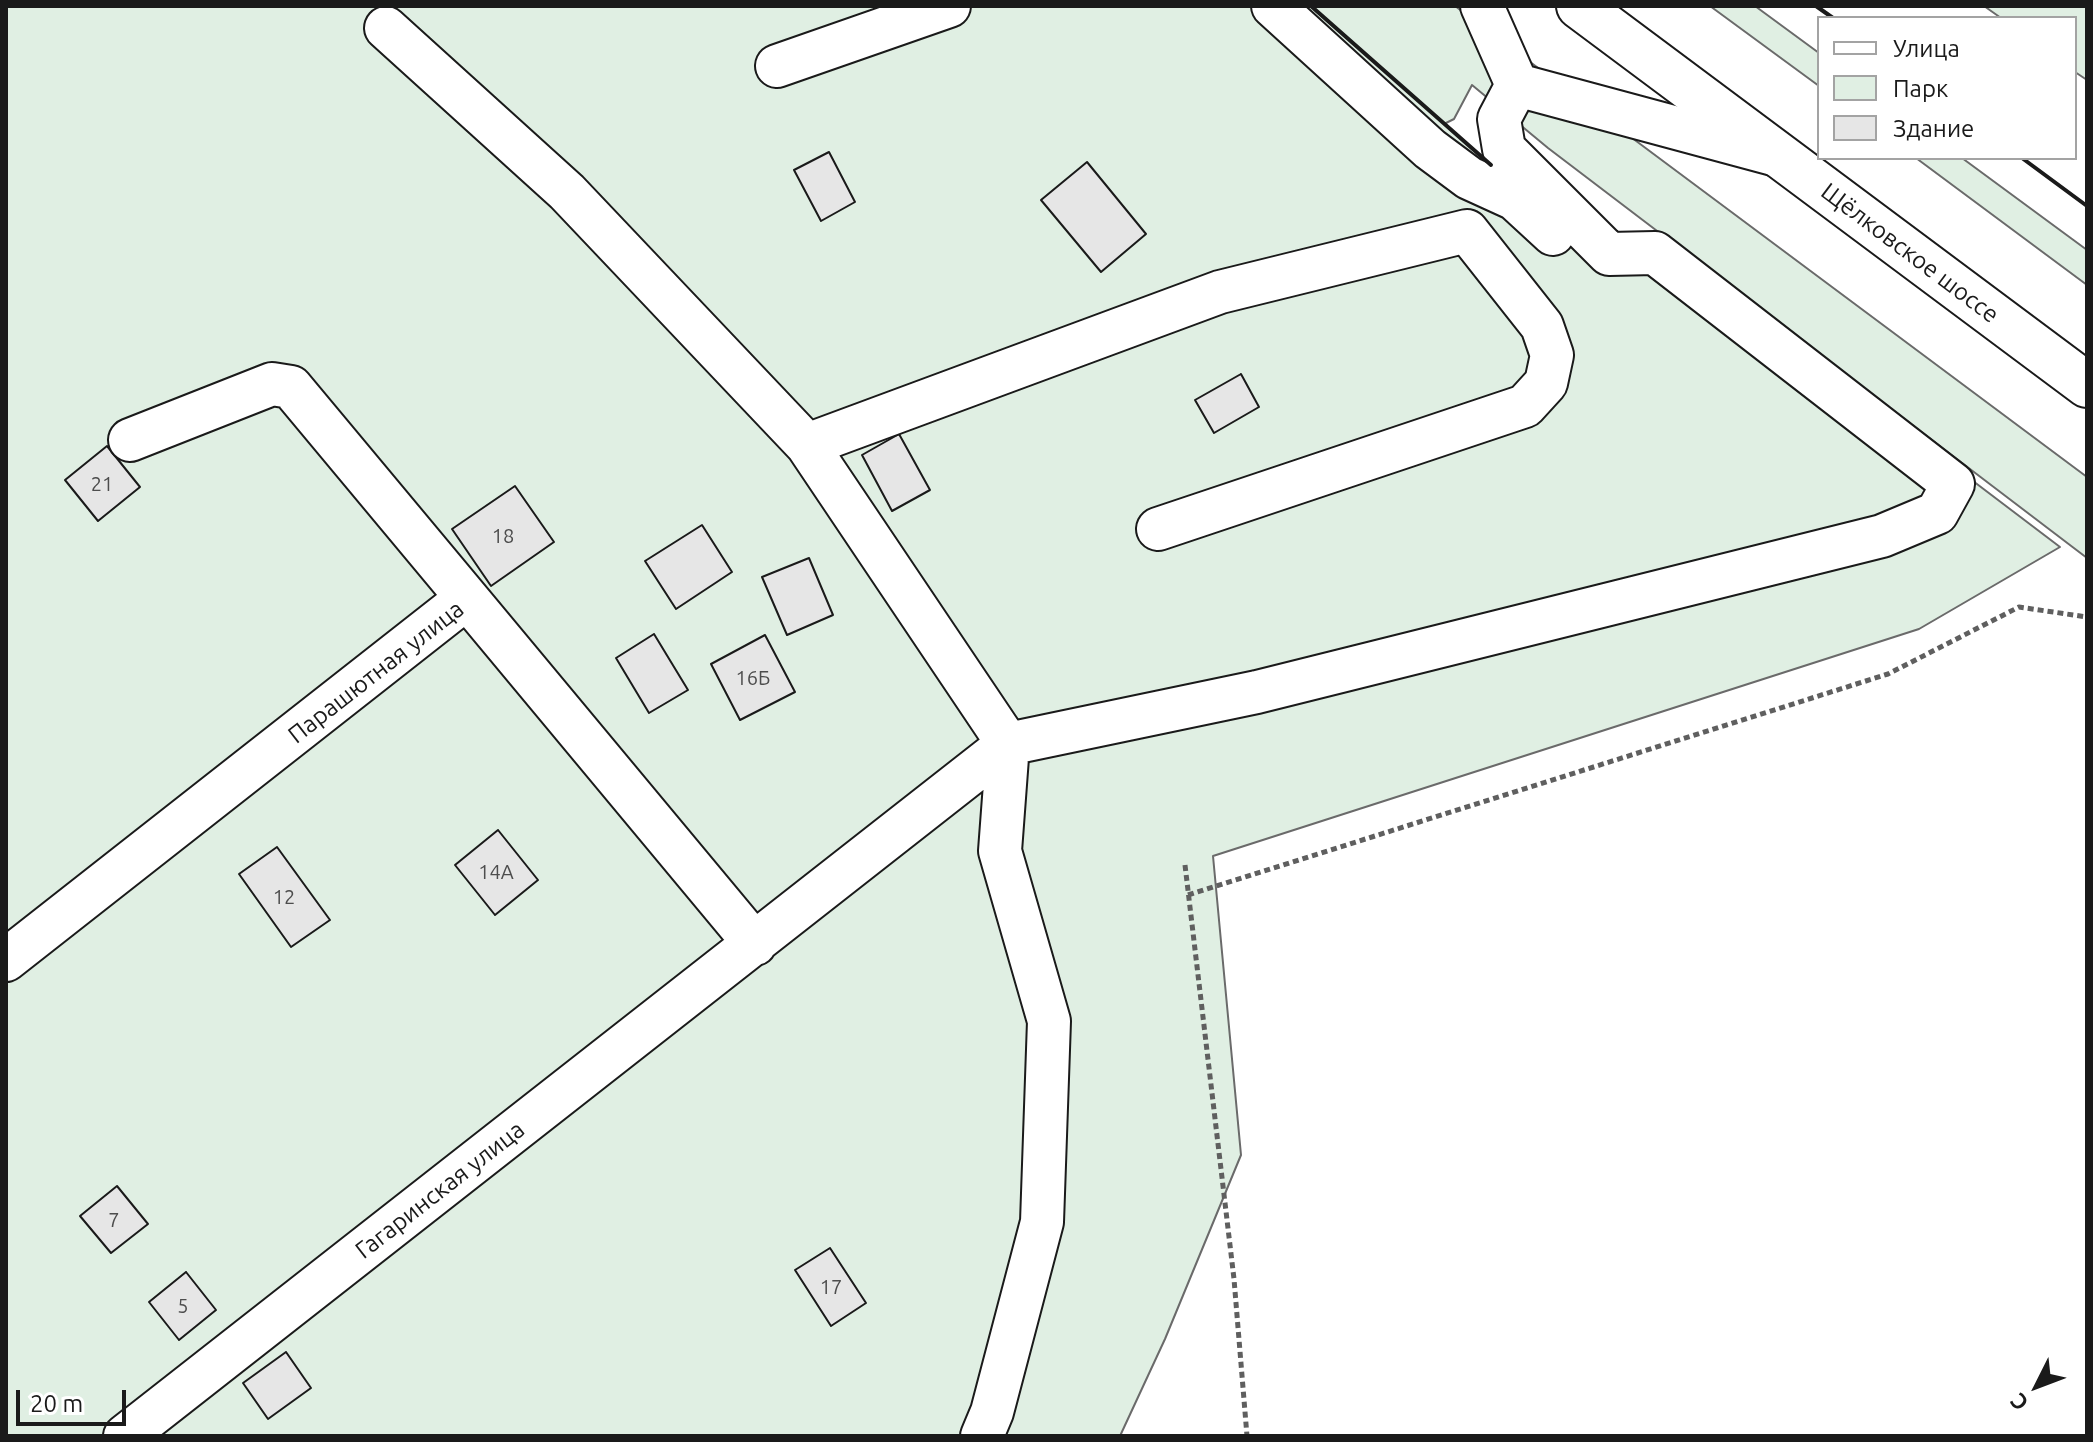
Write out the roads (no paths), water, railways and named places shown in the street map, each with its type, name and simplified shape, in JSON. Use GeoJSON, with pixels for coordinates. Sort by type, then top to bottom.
{"type":"FeatureCollection","features":[{"type":"Feature","properties":{"kind":"main road","name":"Щёлковское шоссе"},"geometry":{"type":"LineString","coordinates":[[1579,6],[2087,385]]}},
{"type":"Feature","properties":{"kind":"street"},"geometry":{"type":"LineString","coordinates":[[777,66],[949,6]]}},
{"type":"Feature","properties":{"kind":"street"},"geometry":{"type":"LineString","coordinates":[[1008,744],[1257,692],[1882,536],[1937,513],[1953,484],[1655,253],[1609,254],[1566,245],[1515,199],[1469,178],[1430,149],[1273,6]]}},
{"type":"Feature","properties":{"kind":"street"},"geometry":{"type":"LineString","coordinates":[[1482,6],[1517,85]]}},
{"type":"Feature","properties":{"kind":"street"},"geometry":{"type":"LineString","coordinates":[[386,28],[567,192],[807,445],[1008,744],[1000,851],[1049,1021],[1044,1175],[1042,1222],[992,1412],[982,1436]]}},
{"type":"Feature","properties":{"kind":"street"},"geometry":{"type":"LineString","coordinates":[[1517,85],[1499,119],[1504,149],[1609,254]]}},
{"type":"Feature","properties":{"kind":"street"},"geometry":{"type":"LineString","coordinates":[[1517,85],[1780,156]]}},
{"type":"Feature","properties":{"kind":"street"},"geometry":{"type":"LineString","coordinates":[[1158,529],[1525,406],[1546,383],[1552,355],[1542,326],[1467,231],[1469,178]]}},
{"type":"Feature","properties":{"kind":"street"},"geometry":{"type":"LineString","coordinates":[[807,445],[1220,292],[1467,231]]}},
{"type":"Feature","properties":{"kind":"street"},"geometry":{"type":"LineString","coordinates":[[130,440],[272,384],[291,387],[467,598]]}},
{"type":"Feature","properties":{"kind":"street","name":"Парашютная улица"},"geometry":{"type":"LineString","coordinates":[[6,960],[467,598],[755,944]]}},
{"type":"Feature","properties":{"kind":"street","name":"Гагаринская улица"},"geometry":{"type":"LineString","coordinates":[[125,1436],[1008,744]]}}]}
